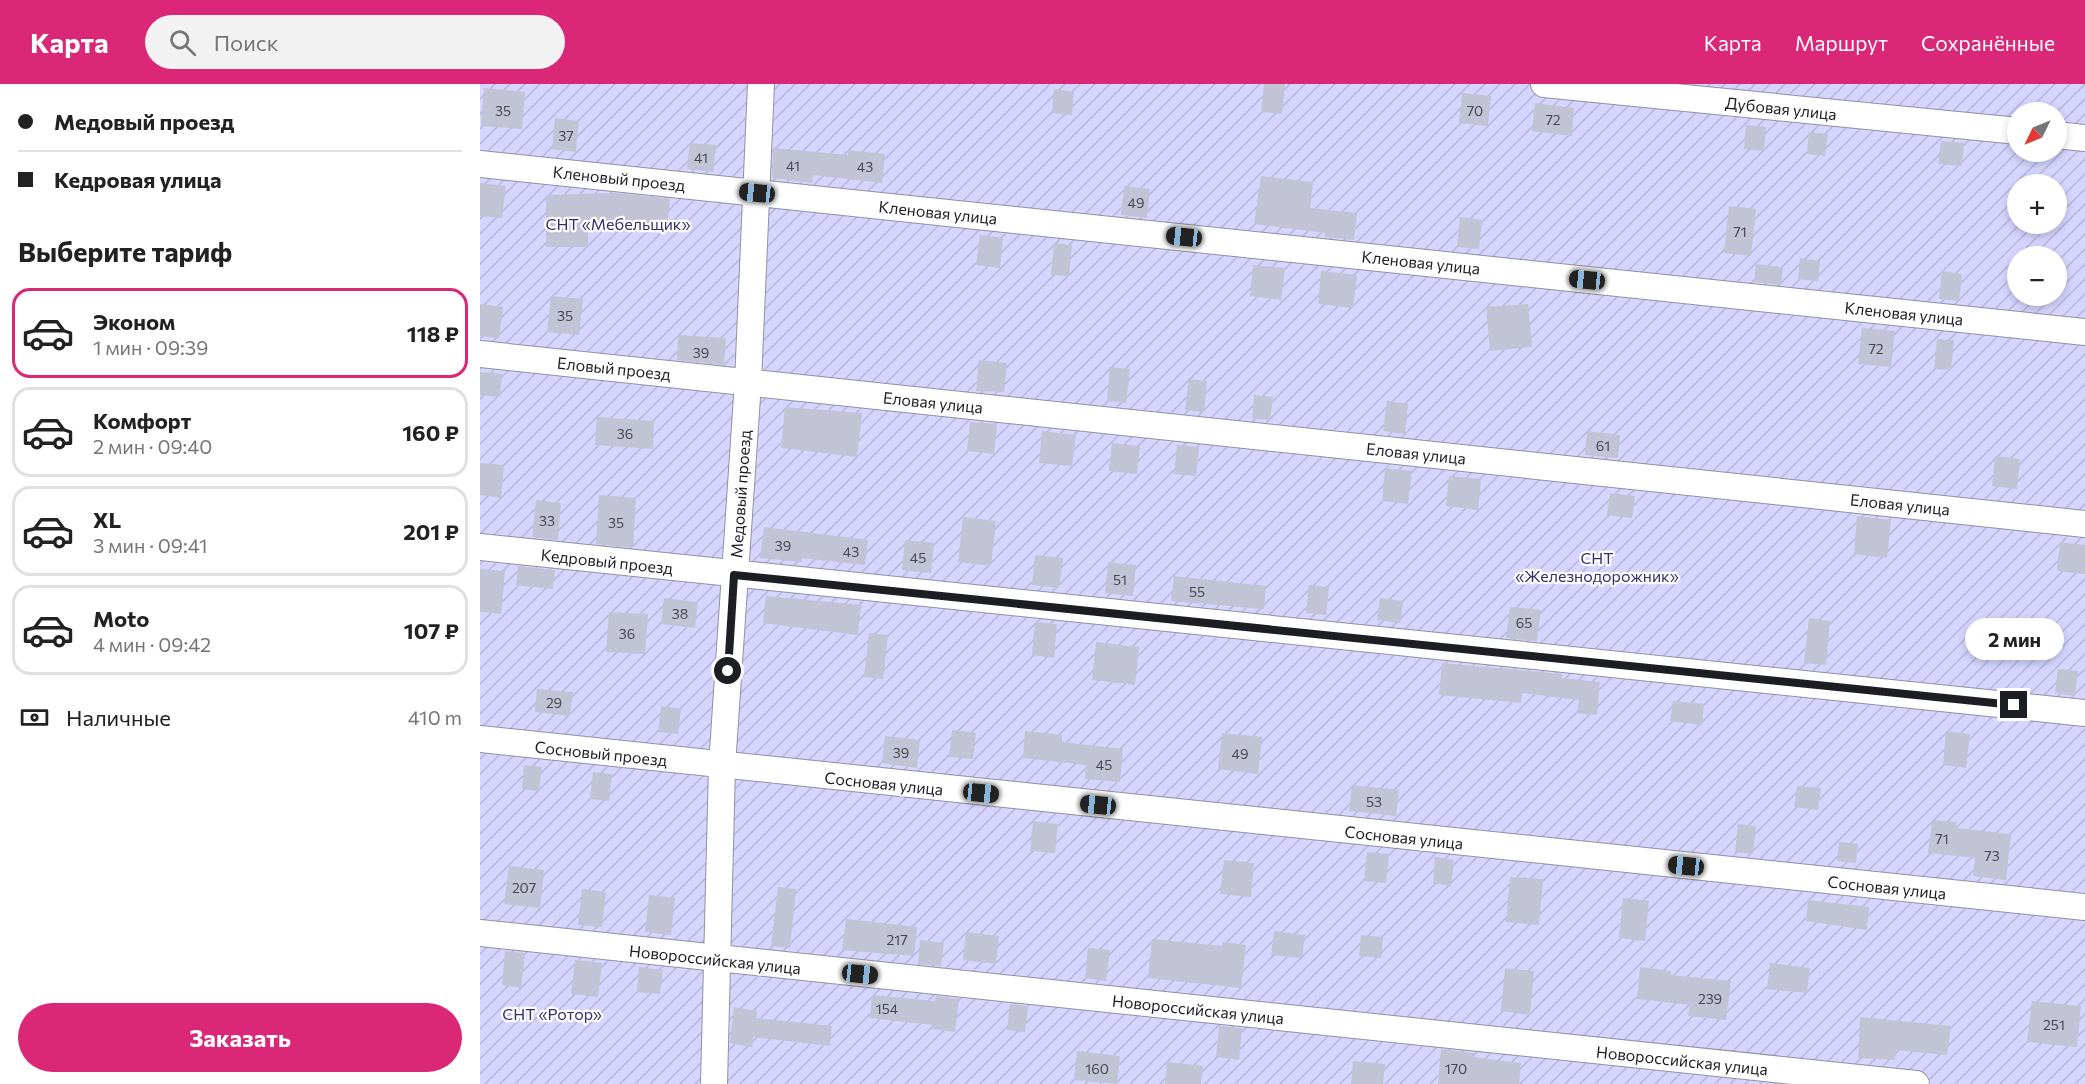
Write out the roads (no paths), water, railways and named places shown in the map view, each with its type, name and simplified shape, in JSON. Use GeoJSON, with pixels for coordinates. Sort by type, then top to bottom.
{"type":"FeatureCollection","features":[{"type":"Feature","properties":{"kind":"street","name":"Медовый проезд"},"geometry":{"type":"LineString","coordinates":[[714,1084],[719,960],[722,766],[748,382],[761,84]]}},
{"type":"Feature","properties":{"kind":"street","name":"Дубовая улица"},"geometry":{"type":"LineString","coordinates":[[1544,84],[2007,130]]}},
{"type":"Feature","properties":{"kind":"street"},"geometry":{"type":"LineString","coordinates":[[2067,136],[2085,138]]}},
{"type":"Feature","properties":{"kind":"street","name":"Кленовый проезд"},"geometry":{"type":"LineString","coordinates":[[480,164],[757,193]]}},
{"type":"Feature","properties":{"kind":"street","name":"Кленовая улица"},"geometry":{"type":"LineString","coordinates":[[757,193],[2085,332]]}},
{"type":"Feature","properties":{"kind":"street","name":"Еловый проезд"},"geometry":{"type":"LineString","coordinates":[[480,354],[748,382]]}},
{"type":"Feature","properties":{"kind":"street","name":"Еловая улица"},"geometry":{"type":"LineString","coordinates":[[748,382],[2085,524]]}},
{"type":"Feature","properties":{"kind":"street","name":"Кедровый проезд"},"geometry":{"type":"LineString","coordinates":[[480,547],[734,575],[2085,712]]}},
{"type":"Feature","properties":{"kind":"street","name":"Сосновый проезд"},"geometry":{"type":"LineString","coordinates":[[480,739],[722,766]]}},
{"type":"Feature","properties":{"kind":"street","name":"Сосновая улица"},"geometry":{"type":"LineString","coordinates":[[722,766],[2085,907]]}},
{"type":"Feature","properties":{"kind":"street","name":"Новороссийская улица"},"geometry":{"type":"LineString","coordinates":[[480,933],[719,960],[1916,1084]]}},
{"type":"Feature","properties":{"kind":"park label","name":"СНТ «Мебельщик»"},"geometry":{"type":"Point","coordinates":[618,223]}},
{"type":"Feature","properties":{"kind":"park label","name":"СНТ «Железнодорожник»"},"geometry":{"type":"Point","coordinates":[1597,566]}},
{"type":"Feature","properties":{"kind":"park label","name":"СНТ «Ротор»"},"geometry":{"type":"Point","coordinates":[552,1013]}}]}
